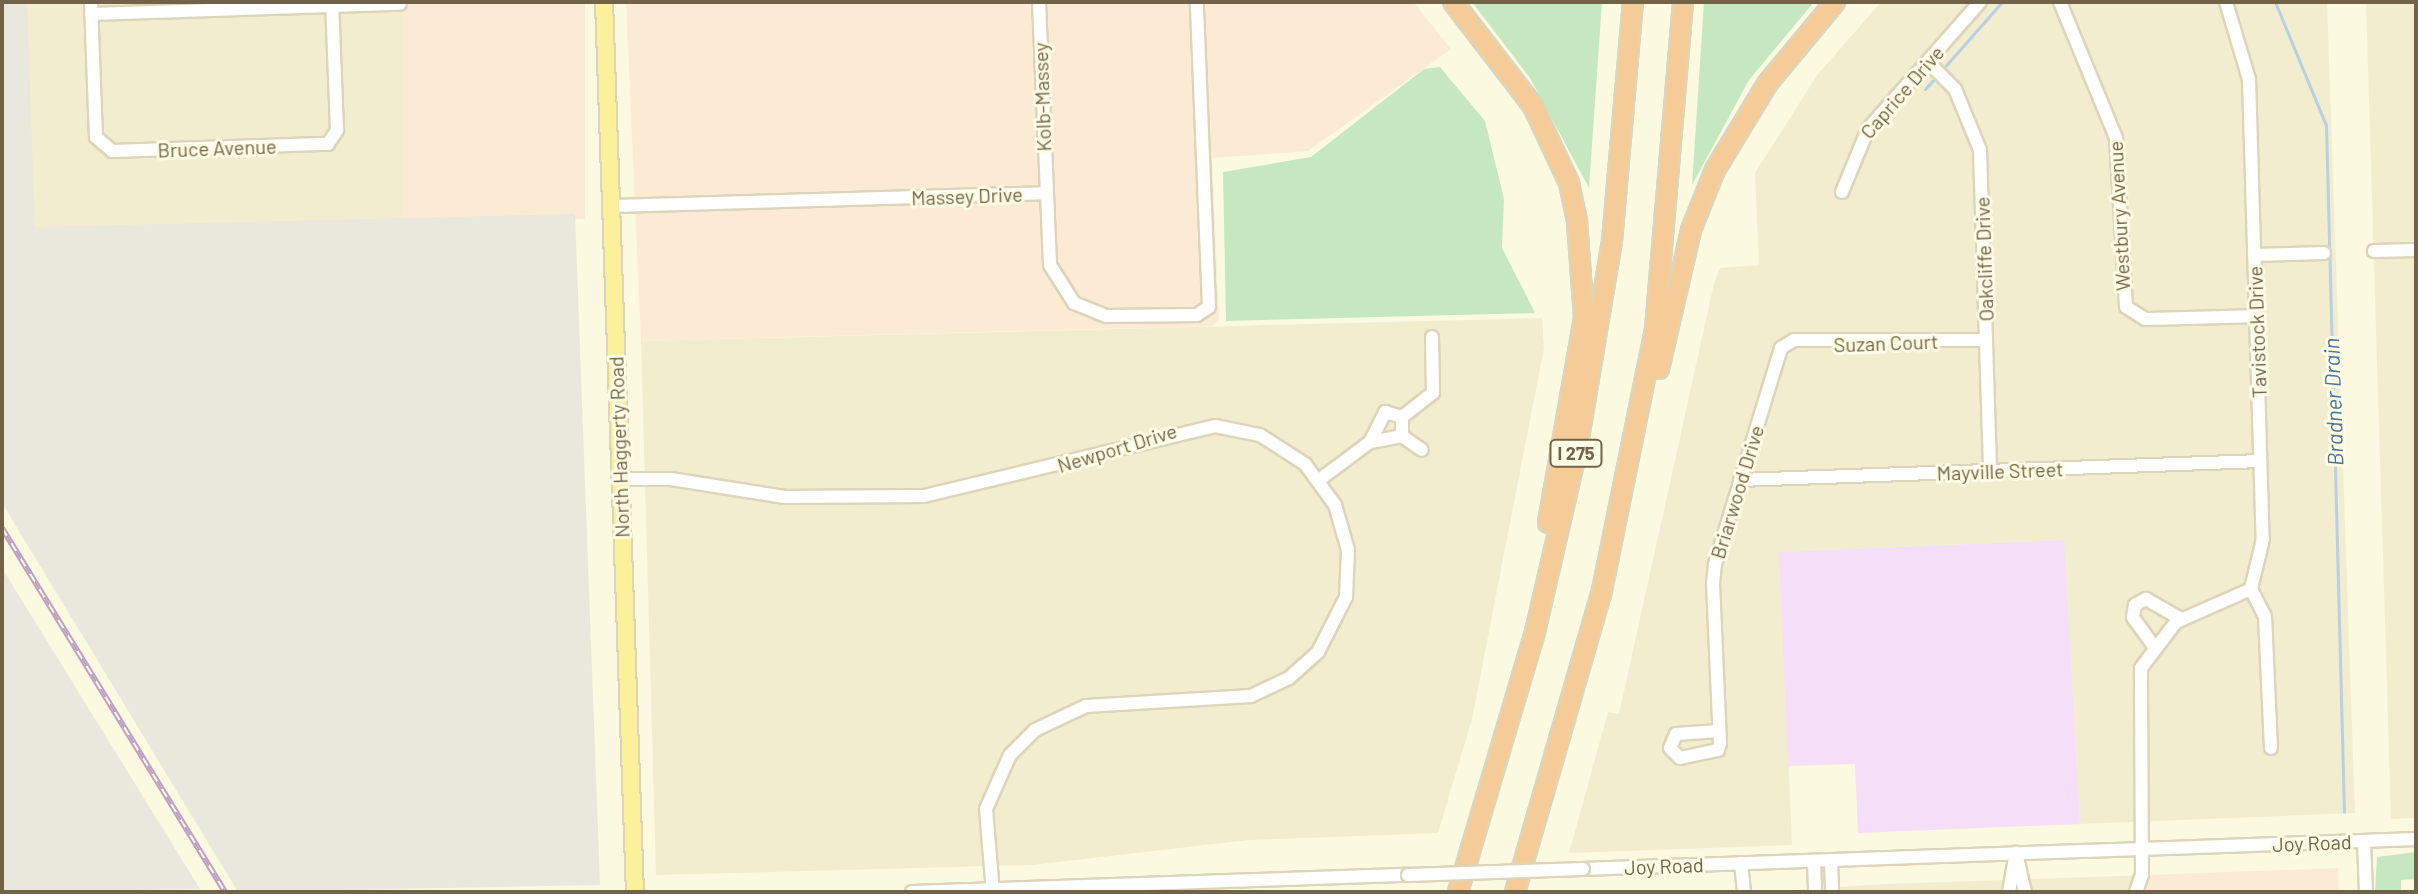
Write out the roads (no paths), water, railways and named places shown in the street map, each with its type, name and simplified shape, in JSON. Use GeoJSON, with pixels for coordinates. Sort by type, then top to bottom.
{"type":"FeatureCollection","features":[{"type":"Feature","properties":{"kind":"highway"},"geometry":{"type":"LineString","coordinates":[[1453,2],[1551,138],[1569,183],[1583,257],[1581,345],[1535,632]]}},
{"type":"Feature","properties":{"kind":"highway","name":"I 275"},"geometry":{"type":"LineString","coordinates":[[1458,892],[1535,632],[1577,450],[1612,241],[1633,2]]}},
{"type":"Feature","properties":{"kind":"highway","name":"I 275"},"geometry":{"type":"LineString","coordinates":[[1515,892],[1576,692],[1625,478],[1665,258],[1683,2]]}},
{"type":"Feature","properties":{"kind":"highway"},"geometry":{"type":"LineString","coordinates":[[1625,478],[1642,443],[1706,190],[1760,95],[1835,2]]}},
{"type":"Feature","properties":{"kind":"main road","name":"North Haggerty Road"},"geometry":{"type":"LineString","coordinates":[[604,2],[635,892]]}},
{"type":"Feature","properties":{"kind":"street","name":"Kolb-Massey"},"geometry":{"type":"LineString","coordinates":[[1039,2],[1046,193]]}},
{"type":"Feature","properties":{"kind":"street","name":"Massey Drive"},"geometry":{"type":"LineString","coordinates":[[612,206],[1046,193],[1050,265],[1074,303],[1106,316],[1208,311],[1197,2]]}},
{"type":"Feature","properties":{"kind":"street","name":"Caprice Drive"},"geometry":{"type":"LineString","coordinates":[[1842,192],[1857,145],[1980,2]]}},
{"type":"Feature","properties":{"kind":"street","name":"Westbury Avenue"},"geometry":{"type":"LineString","coordinates":[[2060,2],[2098,80],[2116,138],[2126,307],[2145,319],[2256,316]]}},
{"type":"Feature","properties":{"kind":"street","name":"Tavistock Drive"},"geometry":{"type":"LineString","coordinates":[[2226,2],[2248,68],[2262,550],[2251,589]]}},
{"type":"Feature","properties":{"kind":"street","name":"Bruce Avenue"},"geometry":{"type":"LineString","coordinates":[[91,8],[101,147],[333,140],[332,4]]}},
{"type":"Feature","properties":{"kind":"street"},"geometry":{"type":"LineString","coordinates":[[91,8],[400,4]]}},
{"type":"Feature","properties":{"kind":"street","name":"Oakcliffe Drive"},"geometry":{"type":"LineString","coordinates":[[1929,63],[1955,89],[1980,150],[1990,471]]}},
{"type":"Feature","properties":{"kind":"street"},"geometry":{"type":"LineString","coordinates":[[2374,251],[2416,250]]}},
{"type":"Feature","properties":{"kind":"street"},"geometry":{"type":"LineString","coordinates":[[2254,255],[2324,253]]}},
{"type":"Feature","properties":{"kind":"street"},"geometry":{"type":"LineString","coordinates":[[1370,442],[1381,413],[1402,417],[1433,393],[1432,337]]}},
{"type":"Feature","properties":{"kind":"street","name":"Suzan Court"},"geometry":{"type":"LineString","coordinates":[[1786,342],[1986,340]]}},
{"type":"Feature","properties":{"kind":"street","name":"Briarwood Drive"},"geometry":{"type":"LineString","coordinates":[[1719,731],[1714,573],[1740,480],[1786,342]]}},
{"type":"Feature","properties":{"kind":"street"},"geometry":{"type":"LineString","coordinates":[[1402,417],[1402,436]]}},
{"type":"Feature","properties":{"kind":"street","name":"Newport Drive"},"geometry":{"type":"LineString","coordinates":[[620,479],[671,479],[785,497],[924,496],[1215,426],[1273,441],[1319,480],[1342,522],[1348,576],[1338,620],[1318,652],[1289,678],[1251,696],[1086,706],[1035,730],[1010,755],[988,801],[984,855],[992,891]]}},
{"type":"Feature","properties":{"kind":"street"},"geometry":{"type":"LineString","coordinates":[[1319,480],[1370,442],[1402,436],[1422,450]]}},
{"type":"Feature","properties":{"kind":"street","name":"Mayville Street"},"geometry":{"type":"LineString","coordinates":[[1740,480],[2260,461]]}},
{"type":"Feature","properties":{"kind":"street"},"geometry":{"type":"LineString","coordinates":[[2136,892],[2141,849],[2136,696],[2153,645],[2181,619],[2251,589],[2265,616],[2271,748]]}},
{"type":"Feature","properties":{"kind":"street"},"geometry":{"type":"LineString","coordinates":[[2153,645],[2133,617],[2135,605],[2146,599],[2181,619]]}},
{"type":"Feature","properties":{"kind":"street"},"geometry":{"type":"LineString","coordinates":[[1719,731],[1713,756],[1680,758],[1670,746],[1676,734],[1719,731]]}},
{"type":"Feature","properties":{"kind":"street","name":"Joy Road"},"geometry":{"type":"LineString","coordinates":[[912,892],[2416,839]]}},
{"type":"Feature","properties":{"kind":"street"},"geometry":{"type":"LineString","coordinates":[[2364,841],[2366,892]]}},
{"type":"Feature","properties":{"kind":"street"},"geometry":{"type":"LineString","coordinates":[[2009,892],[2016,853]]}},
{"type":"Feature","properties":{"kind":"street"},"geometry":{"type":"LineString","coordinates":[[2016,853],[2025,892]]}},
{"type":"Feature","properties":{"kind":"street"},"geometry":{"type":"LineString","coordinates":[[1831,860],[1832,892]]}},
{"type":"Feature","properties":{"kind":"street"},"geometry":{"type":"LineString","coordinates":[[1814,861],[1815,892]]}},
{"type":"Feature","properties":{"kind":"street"},"geometry":{"type":"LineString","coordinates":[[1741,863],[1744,892]]}},
{"type":"Feature","properties":{"kind":"waterway","name":"Bradner Drain"},"geometry":{"type":"LineString","coordinates":[[1941,71],[2002,2]]}},
{"type":"Feature","properties":{"kind":"waterway","name":"Bradner Drain"},"geometry":{"type":"LineString","coordinates":[[2275,2],[2326,125],[2344,812]]}},
{"type":"Feature","properties":{"kind":"waterway","name":"Bradner Drain"},"geometry":{"type":"LineString","coordinates":[[1925,89],[1936,77]]}},
{"type":"Feature","properties":{"kind":"railway"},"geometry":{"type":"LineString","coordinates":[[2,528],[225,892]]}}]}
